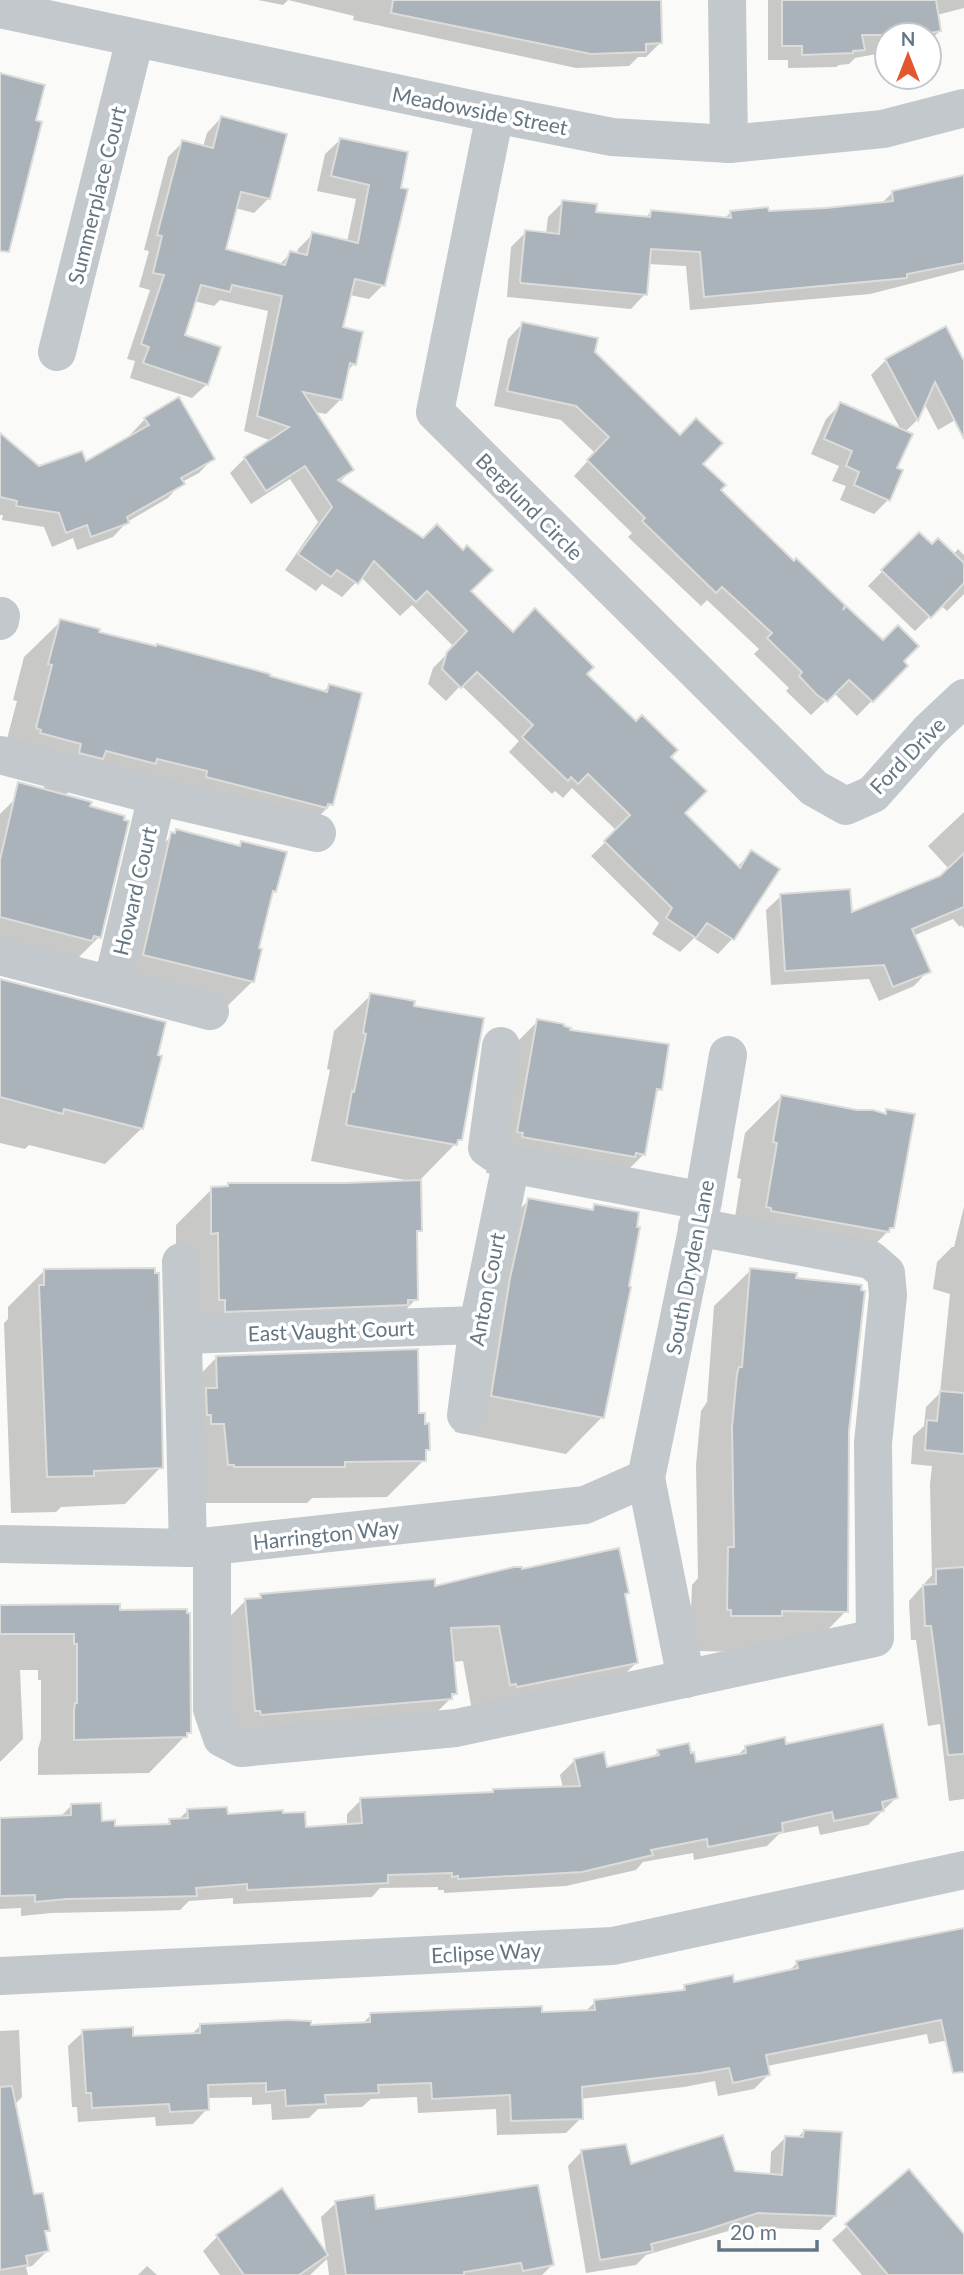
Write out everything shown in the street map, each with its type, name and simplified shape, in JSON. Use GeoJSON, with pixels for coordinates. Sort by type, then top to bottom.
{"type":"FeatureCollection","features":[{"type":"Feature","properties":{"kind":"street"},"geometry":{"type":"LineString","coordinates":[[727,0],[729,144]]}},
{"type":"Feature","properties":{"kind":"street","name":"Meadowside Street"},"geometry":{"type":"LineString","coordinates":[[0,9],[612,137],[729,144],[883,129],[964,108]]}},
{"type":"Feature","properties":{"kind":"street","name":"Summerplace Court"},"geometry":{"type":"LineString","coordinates":[[57,352],[135,39]]}},
{"type":"Feature","properties":{"kind":"street","name":"Berglund Circle"},"geometry":{"type":"LineString","coordinates":[[495,114],[435,412],[814,788],[846,806]]}},
{"type":"Feature","properties":{"kind":"street","name":"Ford Drive"},"geometry":{"type":"LineString","coordinates":[[846,806],[873,794],[929,731],[964,698]]}},
{"type":"Feature","properties":{"kind":"street"},"geometry":{"type":"LineString","coordinates":[[0,755],[157,796],[317,833]]}},
{"type":"Feature","properties":{"kind":"street","name":"Howard Court"},"geometry":{"type":"LineString","coordinates":[[112,985],[157,796]]}},
{"type":"Feature","properties":{"kind":"street","name":"Howard Court"},"geometry":{"type":"LineString","coordinates":[[0,956],[210,1011]]}},
{"type":"Feature","properties":{"kind":"street"},"geometry":{"type":"LineString","coordinates":[[181,1262],[183,1335],[212,1709],[222,1738],[241,1748],[456,1728],[875,1638],[873,1443],[888,1295],[886,1273],[871,1260],[511,1164],[487,1148],[501,1046]]}},
{"type":"Feature","properties":{"kind":"street","name":"South Dryden Lane"},"geometry":{"type":"LineString","coordinates":[[646,1478],[700,1214],[728,1055]]}},
{"type":"Feature","properties":{"kind":"street","name":"Anton Court"},"geometry":{"type":"LineString","coordinates":[[466,1415],[478,1325],[511,1164]]}},
{"type":"Feature","properties":{"kind":"street","name":"East Vaught Court"},"geometry":{"type":"LineString","coordinates":[[183,1335],[478,1325]]}},
{"type":"Feature","properties":{"kind":"street"},"geometry":{"type":"LineString","coordinates":[[646,1478],[687,1679]]}},
{"type":"Feature","properties":{"kind":"street","name":"Harrington Way"},"geometry":{"type":"LineString","coordinates":[[0,1544],[200,1547],[585,1505],[646,1478]]}},
{"type":"Feature","properties":{"kind":"street","name":"Eclipse Way"},"geometry":{"type":"LineString","coordinates":[[0,1976],[613,1946],[964,1870]]}},
{"type":"Feature","properties":{"kind":"building"},"geometry":{"type":"Polygon","coordinates":[[[393,0],[661,0],[662,43],[646,44],[646,52],[591,54],[391,13],[393,0]]]}},
{"type":"Feature","properties":{"kind":"building"},"geometry":{"type":"Polygon","coordinates":[[[782,0],[936,0],[939,21],[873,21],[873,35],[862,35],[865,50],[802,55],[802,46],[782,46],[782,0]]]}},
{"type":"Feature","properties":{"kind":"building"},"geometry":{"type":"Polygon","coordinates":[[[0,73],[45,85],[36,120],[42,122],[9,252],[0,251],[0,73]]]}},
{"type":"Feature","properties":{"kind":"building"},"geometry":{"type":"Polygon","coordinates":[[[221,116],[287,134],[270,199],[241,192],[226,249],[285,265],[290,251],[307,255],[312,232],[358,243],[369,185],[331,176],[340,138],[408,152],[401,188],[408,189],[385,286],[355,279],[343,327],[363,332],[356,365],[350,363],[342,400],[303,392],[354,470],[338,480],[423,538],[437,524],[463,550],[467,545],[493,570],[471,591],[513,632],[535,608],[594,667],[587,674],[636,721],[642,715],[678,750],[671,757],[707,791],[685,813],[740,868],[751,850],[780,869],[734,940],[707,923],[696,938],[666,918],[672,908],[604,841],[630,815],[588,774],[578,784],[571,777],[568,781],[522,737],[533,725],[477,672],[461,688],[442,669],[447,652],[467,631],[427,591],[416,602],[374,561],[358,584],[337,570],[331,577],[298,554],[332,507],[305,466],[266,491],[244,457],[289,427],[257,416],[282,296],[232,285],[230,292],[201,285],[185,335],[221,347],[208,385],[143,363],[149,347],[141,344],[164,275],[153,273],[162,236],[157,235],[182,140],[213,148],[221,116]]]}},
{"type":"Feature","properties":{"kind":"building"},"geometry":{"type":"Polygon","coordinates":[[[964,175],[964,263],[907,274],[907,278],[704,297],[700,252],[651,249],[647,295],[520,281],[525,230],[559,234],[562,200],[597,204],[596,212],[650,217],[651,210],[731,218],[730,211],[768,207],[769,211],[893,201],[892,191],[964,175]]]}},
{"type":"Feature","properties":{"kind":"building"},"geometry":{"type":"Polygon","coordinates":[[[522,322],[598,338],[595,352],[680,435],[696,418],[723,443],[703,464],[726,485],[721,490],[794,561],[796,558],[845,605],[843,610],[846,606],[883,640],[898,625],[919,646],[904,661],[908,666],[873,702],[849,680],[827,702],[817,695],[799,676],[802,672],[767,638],[772,633],[722,587],[716,593],[642,521],[645,518],[587,460],[609,437],[576,406],[507,391],[522,322]]]}},
{"type":"Feature","properties":{"kind":"building"},"geometry":{"type":"Polygon","coordinates":[[[946,326],[964,361],[964,439],[935,382],[918,421],[885,359],[946,326]]]}},
{"type":"Feature","properties":{"kind":"building"},"geometry":{"type":"Polygon","coordinates":[[[179,397],[215,459],[181,478],[185,484],[127,517],[129,523],[91,537],[87,525],[66,533],[59,513],[16,506],[17,501],[0,497],[0,433],[39,466],[82,451],[86,461],[149,425],[144,418],[179,397]]]}},
{"type":"Feature","properties":{"kind":"building"},"geometry":{"type":"Polygon","coordinates":[[[840,402],[913,434],[897,468],[903,470],[890,501],[854,485],[859,472],[846,466],[852,451],[824,439],[840,402]]]}},
{"type":"Feature","properties":{"kind":"building"},"geometry":{"type":"Polygon","coordinates":[[[919,532],[932,544],[938,538],[964,563],[964,583],[931,618],[881,570],[919,532]]]}},
{"type":"Feature","properties":{"kind":"building"},"geometry":{"type":"Polygon","coordinates":[[[60,619],[100,629],[99,632],[156,646],[157,644],[270,674],[327,692],[329,684],[362,693],[333,805],[328,804],[327,808],[206,777],[207,771],[157,759],[156,764],[106,751],[103,759],[79,753],[81,744],[40,733],[41,730],[36,728],[60,619]]]}},
{"type":"Feature","properties":{"kind":"building"},"geometry":{"type":"Polygon","coordinates":[[[18,782],[92,802],[90,806],[125,816],[124,820],[129,821],[101,938],[94,936],[92,941],[0,917],[0,860],[18,782]]]}},
{"type":"Feature","properties":{"kind":"building"},"geometry":{"type":"Polygon","coordinates":[[[176,829],[240,846],[241,841],[287,852],[276,892],[273,891],[254,982],[143,955],[171,832],[175,833],[176,829]]]}},
{"type":"Feature","properties":{"kind":"building"},"geometry":{"type":"Polygon","coordinates":[[[964,853],[964,907],[912,929],[931,972],[893,987],[884,965],[785,971],[780,894],[850,889],[852,912],[940,876],[964,853]]]}},
{"type":"Feature","properties":{"kind":"building"},"geometry":{"type":"Polygon","coordinates":[[[0,979],[166,1022],[158,1055],[162,1056],[143,1129],[64,1109],[63,1114],[0,1097],[0,979]]]}},
{"type":"Feature","properties":{"kind":"building"},"geometry":{"type":"Polygon","coordinates":[[[370,993],[415,1001],[414,1006],[484,1018],[462,1140],[458,1140],[457,1145],[346,1125],[366,1034],[363,1033],[370,993]]]}},
{"type":"Feature","properties":{"kind":"building"},"geometry":{"type":"Polygon","coordinates":[[[537,1019],[564,1024],[571,1028],[570,1030],[669,1044],[662,1090],[657,1089],[645,1155],[636,1153],[635,1157],[522,1137],[523,1133],[517,1132],[537,1019]]]}},
{"type":"Feature","properties":{"kind":"building"},"geometry":{"type":"Polygon","coordinates":[[[781,1095],[857,1110],[873,1110],[886,1114],[886,1109],[915,1114],[894,1228],[890,1228],[889,1232],[771,1211],[771,1208],[766,1207],[777,1143],[773,1142],[781,1095]]]}},
{"type":"Feature","properties":{"kind":"building"},"geometry":{"type":"Polygon","coordinates":[[[421,1180],[422,1231],[417,1231],[418,1300],[408,1300],[408,1305],[225,1312],[225,1300],[219,1300],[218,1233],[211,1234],[211,1187],[228,1186],[228,1183],[421,1180]]]}},
{"type":"Feature","properties":{"kind":"building"},"geometry":{"type":"Polygon","coordinates":[[[528,1198],[593,1210],[594,1204],[639,1212],[637,1227],[640,1227],[629,1286],[631,1287],[604,1418],[491,1396],[510,1278],[528,1198]]]}},
{"type":"Feature","properties":{"kind":"building"},"geometry":{"type":"Polygon","coordinates":[[[155,1268],[155,1273],[159,1273],[163,1468],[94,1471],[94,1476],[47,1477],[39,1285],[44,1285],[44,1269],[155,1268]]]}},
{"type":"Feature","properties":{"kind":"building"},"geometry":{"type":"Polygon","coordinates":[[[750,1268],[797,1273],[796,1278],[862,1285],[861,1290],[865,1291],[849,1431],[848,1612],[782,1611],[782,1616],[731,1616],[731,1610],[727,1610],[728,1547],[734,1547],[732,1427],[737,1374],[739,1367],[742,1367],[750,1268]]]}},
{"type":"Feature","properties":{"kind":"building"},"geometry":{"type":"Polygon","coordinates":[[[418,1349],[419,1413],[425,1413],[425,1424],[429,1423],[430,1450],[426,1450],[426,1461],[345,1462],[345,1467],[228,1465],[224,1424],[211,1424],[211,1415],[207,1415],[206,1388],[217,1388],[216,1356],[418,1349]]]}},
{"type":"Feature","properties":{"kind":"building"},"geometry":{"type":"Polygon","coordinates":[[[940,1391],[964,1393],[964,1454],[925,1450],[927,1420],[937,1421],[940,1391]]]}},
{"type":"Feature","properties":{"kind":"building"},"geometry":{"type":"Polygon","coordinates":[[[619,1548],[629,1593],[625,1594],[638,1663],[517,1687],[516,1684],[510,1685],[499,1626],[451,1628],[457,1694],[452,1694],[452,1699],[261,1715],[260,1711],[255,1711],[245,1599],[261,1598],[260,1594],[435,1579],[435,1586],[514,1567],[522,1569],[619,1548]]]}},
{"type":"Feature","properties":{"kind":"building"},"geometry":{"type":"Polygon","coordinates":[[[964,1567],[964,1754],[948,1755],[931,1626],[925,1626],[923,1585],[936,1584],[936,1569],[964,1567]]]}},
{"type":"Feature","properties":{"kind":"building"},"geometry":{"type":"Polygon","coordinates":[[[120,1604],[120,1610],[187,1609],[187,1613],[190,1613],[191,1733],[187,1733],[187,1737],[74,1740],[77,1644],[74,1644],[74,1634],[0,1634],[0,1605],[120,1604]]]}},
{"type":"Feature","properties":{"kind":"building"},"geometry":{"type":"Polygon","coordinates":[[[883,1724],[898,1798],[882,1802],[884,1811],[834,1821],[832,1812],[782,1823],[783,1832],[708,1847],[707,1839],[651,1850],[653,1855],[582,1872],[458,1879],[458,1876],[452,1877],[452,1873],[388,1875],[388,1883],[247,1890],[247,1884],[196,1888],[197,1896],[35,1902],[35,1895],[0,1896],[0,1818],[71,1815],[71,1804],[101,1803],[102,1821],[115,1820],[115,1826],[170,1824],[169,1819],[188,1818],[187,1809],[227,1807],[228,1814],[283,1810],[283,1813],[305,1812],[306,1827],[362,1823],[360,1798],[580,1786],[574,1759],[604,1752],[607,1767],[659,1755],[657,1750],[689,1743],[696,1762],[746,1753],[745,1746],[785,1737],[786,1744],[883,1724]]]}},
{"type":"Feature","properties":{"kind":"building"},"geometry":{"type":"Polygon","coordinates":[[[964,1928],[964,2072],[953,2073],[941,2020],[766,2055],[770,2075],[733,2083],[729,2068],[582,2087],[583,2119],[511,2121],[510,2095],[432,2099],[431,2083],[378,2085],[379,2093],[325,2095],[326,2104],[286,2106],[285,2090],[266,2092],[266,2083],[208,2085],[209,2110],[170,2112],[169,2104],[92,2108],[91,2093],[86,2093],[82,2030],[133,2027],[133,2036],[200,2033],[200,2024],[287,2020],[311,2021],[311,2025],[370,2022],[370,2013],[542,2006],[542,2012],[595,2010],[594,2000],[685,1990],[684,1985],[733,1975],[734,1982],[798,1968],[796,1961],[964,1928]]]}},
{"type":"Feature","properties":{"kind":"building"},"geometry":{"type":"Polygon","coordinates":[[[12,2086],[34,2194],[43,2193],[50,2231],[45,2231],[49,2251],[26,2256],[28,2265],[0,2270],[0,2087],[12,2086]]]}},
{"type":"Feature","properties":{"kind":"building"},"geometry":{"type":"Polygon","coordinates":[[[804,2130],[842,2132],[836,2216],[758,2213],[651,2244],[653,2251],[600,2260],[581,2150],[626,2144],[631,2164],[723,2135],[735,2171],[782,2175],[785,2136],[803,2137],[804,2130]]]}},
{"type":"Feature","properties":{"kind":"building"},"geometry":{"type":"Polygon","coordinates":[[[909,2169],[964,2234],[964,2275],[888,2275],[845,2224],[909,2169]]]}},
{"type":"Feature","properties":{"kind":"building"},"geometry":{"type":"Polygon","coordinates":[[[538,2185],[554,2265],[523,2271],[521,2263],[464,2272],[464,2275],[346,2275],[335,2201],[374,2195],[376,2209],[538,2185]]]}},
{"type":"Feature","properties":{"kind":"building"},"geometry":{"type":"Polygon","coordinates":[[[282,2188],[328,2255],[299,2275],[244,2275],[216,2235],[282,2188]]]}}]}
